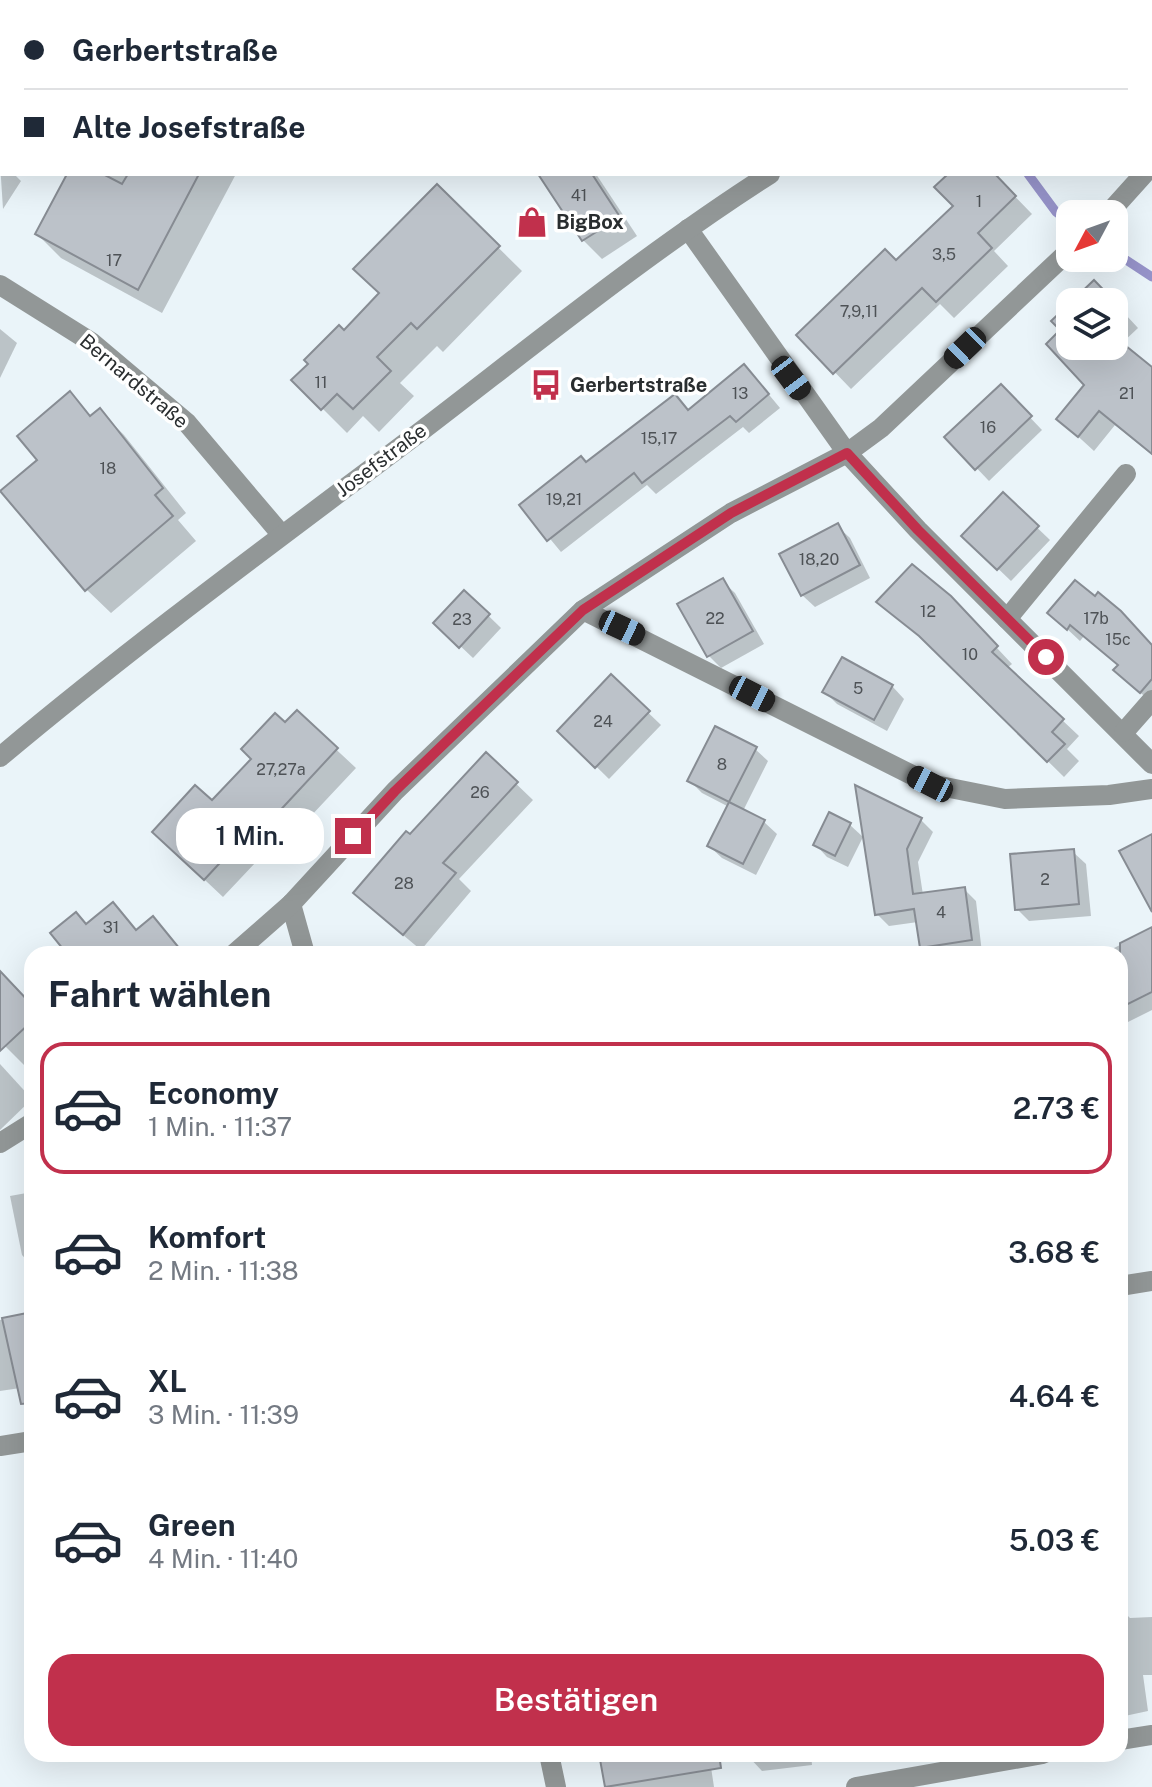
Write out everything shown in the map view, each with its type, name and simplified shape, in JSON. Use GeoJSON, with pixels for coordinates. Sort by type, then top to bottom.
{"type":"FeatureCollection","features":[{"type":"Feature","properties":{"kind":"street","name":"Josefstraße"},"geometry":{"type":"LineString","coordinates":[[0,757],[116,660],[281,534],[688,229],[767,176]]}},
{"type":"Feature","properties":{"kind":"street"},"geometry":{"type":"LineString","coordinates":[[1121,200],[1142,176]]}},
{"type":"Feature","properties":{"kind":"street"},"geometry":{"type":"LineString","coordinates":[[688,229],[847,453],[1007,619],[1124,732],[1152,764]]}},
{"type":"Feature","properties":{"kind":"street"},"geometry":{"type":"LineString","coordinates":[[243,946],[291,904],[395,791],[583,610],[731,513],[847,453],[881,428],[1056,263]]}},
{"type":"Feature","properties":{"kind":"street","name":"Bernardstraße"},"geometry":{"type":"LineString","coordinates":[[0,285],[91,342],[187,423],[281,534]]}},
{"type":"Feature","properties":{"kind":"street"},"geometry":{"type":"LineString","coordinates":[[1007,619],[1126,474]]}},
{"type":"Feature","properties":{"kind":"street"},"geometry":{"type":"LineString","coordinates":[[583,610],[930,784],[1005,799],[1109,795],[1152,789]]}},
{"type":"Feature","properties":{"kind":"street"},"geometry":{"type":"LineString","coordinates":[[1124,732],[1152,700]]}},
{"type":"Feature","properties":{"kind":"street"},"geometry":{"type":"LineString","coordinates":[[291,904],[303,946]]}},
{"type":"Feature","properties":{"kind":"street"},"geometry":{"type":"LineString","coordinates":[[0,1143],[24,1128]]}},
{"type":"Feature","properties":{"kind":"street"},"geometry":{"type":"LineString","coordinates":[[1128,1285],[1152,1281]]}},
{"type":"Feature","properties":{"kind":"street"},"geometry":{"type":"LineString","coordinates":[[0,1446],[24,1442]]}},
{"type":"Feature","properties":{"kind":"street"},"geometry":{"type":"LineString","coordinates":[[1128,1739],[1152,1735]]}},
{"type":"Feature","properties":{"kind":"street"},"geometry":{"type":"LineString","coordinates":[[551,1762],[556,1787]]}},
{"type":"Feature","properties":{"kind":"street"},"geometry":{"type":"LineString","coordinates":[[856,1787],[998,1762]]}},
{"type":"Feature","properties":{"kind":"building"},"geometry":{"type":"Polygon","coordinates":[[[66,176],[107,176],[122,184],[127,176],[198,176],[138,290],[35,234],[66,176]]]}},
{"type":"Feature","properties":{"kind":"building"},"geometry":{"type":"Polygon","coordinates":[[[539,176],[593,176],[620,217],[582,241],[539,176]]]}},
{"type":"Feature","properties":{"kind":"building"},"geometry":{"type":"Polygon","coordinates":[[[946,176],[997,176],[1016,196],[978,233],[992,248],[936,302],[922,288],[833,374],[796,335],[885,249],[896,260],[953,206],[934,187],[946,176]]]}},
{"type":"Feature","properties":{"kind":"building"},"geometry":{"type":"Polygon","coordinates":[[[437,184],[500,246],[417,329],[411,323],[377,357],[391,371],[353,409],[337,394],[321,410],[291,380],[308,364],[304,360],[339,325],[344,330],[379,293],[353,269],[437,184]]]}},
{"type":"Feature","properties":{"kind":"building"},"geometry":{"type":"Polygon","coordinates":[[[1094,280],[1102,288],[1086,288],[1094,280]]]}},
{"type":"Feature","properties":{"kind":"building"},"geometry":{"type":"Polygon","coordinates":[[[1056,334],[1056,355],[1046,344],[1056,334]]]}},
{"type":"Feature","properties":{"kind":"building"},"geometry":{"type":"Polygon","coordinates":[[[1128,348],[1152,367],[1152,454],[1099,411],[1078,437],[1056,419],[1084,385],[1061,360],[1128,360],[1128,348]]]}},
{"type":"Feature","properties":{"kind":"building"},"geometry":{"type":"Polygon","coordinates":[[[744,364],[769,394],[736,422],[730,416],[642,483],[634,473],[547,541],[519,505],[581,456],[586,462],[675,394],[688,410],[744,364]]]}},
{"type":"Feature","properties":{"kind":"building"},"geometry":{"type":"Polygon","coordinates":[[[1001,384],[1032,416],[975,470],[944,437],[1001,384]]]}},
{"type":"Feature","properties":{"kind":"building"},"geometry":{"type":"Polygon","coordinates":[[[70,391],[90,416],[100,408],[163,488],[155,495],[173,516],[85,591],[0,491],[37,460],[17,436],[70,391]]]}},
{"type":"Feature","properties":{"kind":"building"},"geometry":{"type":"Polygon","coordinates":[[[1003,492],[1039,526],[997,570],[961,536],[1003,492]]]}},
{"type":"Feature","properties":{"kind":"building"},"geometry":{"type":"Polygon","coordinates":[[[838,523],[860,565],[801,596],[779,554],[838,523]]]}},
{"type":"Feature","properties":{"kind":"building"},"geometry":{"type":"Polygon","coordinates":[[[912,564],[951,596],[998,646],[992,652],[1064,719],[1052,732],[1065,744],[1047,762],[919,636],[876,602],[912,564]]]}},
{"type":"Feature","properties":{"kind":"building"},"geometry":{"type":"Polygon","coordinates":[[[723,578],[753,631],[707,657],[677,604],[723,578]]]}},
{"type":"Feature","properties":{"kind":"building"},"geometry":{"type":"Polygon","coordinates":[[[1075,580],[1095,596],[1098,592],[1121,611],[1152,645],[1152,679],[1140,693],[1113,670],[1118,665],[1070,625],[1067,630],[1047,613],[1075,580]]]}},
{"type":"Feature","properties":{"kind":"building"},"geometry":{"type":"Polygon","coordinates":[[[464,590],[490,614],[459,648],[433,623],[464,590]]]}},
{"type":"Feature","properties":{"kind":"building"},"geometry":{"type":"Polygon","coordinates":[[[842,657],[893,685],[874,720],[822,692],[842,657]]]}},
{"type":"Feature","properties":{"kind":"building"},"geometry":{"type":"Polygon","coordinates":[[[611,674],[650,711],[595,768],[557,731],[611,674]]]}},
{"type":"Feature","properties":{"kind":"building"},"geometry":{"type":"Polygon","coordinates":[[[297,710],[338,748],[274,817],[268,811],[204,880],[152,832],[195,785],[212,800],[251,759],[241,749],[275,713],[285,722],[297,710]]]}},
{"type":"Feature","properties":{"kind":"building"},"geometry":{"type":"Polygon","coordinates":[[[715,726],[757,747],[729,802],[687,781],[715,726]]]}},
{"type":"Feature","properties":{"kind":"building"},"geometry":{"type":"Polygon","coordinates":[[[486,752],[518,782],[443,863],[456,873],[403,935],[353,893],[406,831],[410,834],[486,752]]]}},
{"type":"Feature","properties":{"kind":"building"},"geometry":{"type":"Polygon","coordinates":[[[855,785],[922,818],[907,849],[913,894],[965,887],[972,940],[920,946],[914,909],[875,915],[855,785]]]}},
{"type":"Feature","properties":{"kind":"building"},"geometry":{"type":"Polygon","coordinates":[[[729,802],[765,820],[743,864],[707,846],[729,802]]]}},
{"type":"Feature","properties":{"kind":"building"},"geometry":{"type":"Polygon","coordinates":[[[829,812],[851,823],[835,856],[813,845],[829,812]]]}},
{"type":"Feature","properties":{"kind":"building"},"geometry":{"type":"Polygon","coordinates":[[[1152,834],[1152,912],[1119,851],[1152,834]]]}},
{"type":"Feature","properties":{"kind":"building"},"geometry":{"type":"Polygon","coordinates":[[[1074,849],[1079,904],[1015,910],[1010,854],[1074,849]]]}},
{"type":"Feature","properties":{"kind":"building"},"geometry":{"type":"Polygon","coordinates":[[[113,902],[136,930],[153,916],[177,946],[61,946],[50,933],[76,912],[86,924],[113,902]]]}},
{"type":"Feature","properties":{"kind":"building"},"geometry":{"type":"Polygon","coordinates":[[[1152,927],[1152,992],[1128,1004],[1128,946],[1120,946],[1120,943],[1152,927]]]}},
{"type":"Feature","properties":{"kind":"building"},"geometry":{"type":"Polygon","coordinates":[[[0,971],[24,996],[24,1028],[0,1051],[0,971]]]}},
{"type":"Feature","properties":{"kind":"building"},"geometry":{"type":"Polygon","coordinates":[[[24,1314],[24,1404],[21,1404],[2,1318],[24,1314]]]}},
{"type":"Feature","properties":{"kind":"building"},"geometry":{"type":"Polygon","coordinates":[[[600,1762],[720,1762],[721,1768],[605,1787],[600,1762]]]}},
{"type":"Feature","properties":{"kind":"waterway"},"geometry":{"type":"LineString","coordinates":[[1029,176],[1056,212]]}},
{"type":"Feature","properties":{"kind":"waterway"},"geometry":{"type":"LineString","coordinates":[[1128,261],[1152,277]]}},
{"type":"Feature","properties":{"kind":"place","name":"BigBox"},"geometry":{"type":"Point","coordinates":[532,222]}},
{"type":"Feature","properties":{"kind":"place","name":"Gerbertstraße"},"geometry":{"type":"Point","coordinates":[546,385]}},
{"type":"Feature","properties":{"kind":"route"},"geometry":{"type":"LineString","coordinates":[[353,836],[395,791],[583,610],[731,513],[847,453],[918,530],[1046,657]]}}]}
